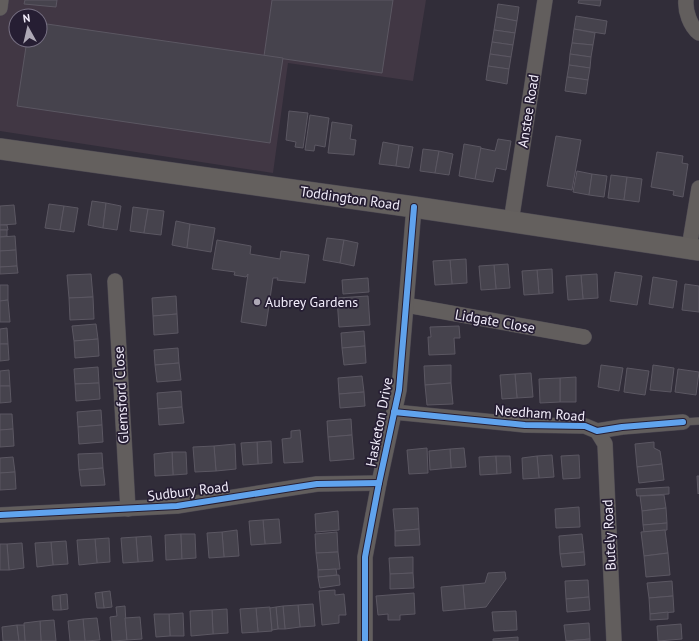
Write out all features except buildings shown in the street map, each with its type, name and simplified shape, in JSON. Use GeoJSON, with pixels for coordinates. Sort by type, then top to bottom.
{"type":"FeatureCollection","features":[{"type":"Feature","properties":{"kind":"main road","name":"Toddington Road"},"geometry":{"type":"LineString","coordinates":[[0,149],[414,207],[694,249]]}},
{"type":"Feature","properties":{"kind":"street"},"geometry":{"type":"LineString","coordinates":[[0,8],[1,0]]}},
{"type":"Feature","properties":{"kind":"street","name":"Anstee Road"},"geometry":{"type":"LineString","coordinates":[[511,222],[545,0]]}},
{"type":"Feature","properties":{"kind":"street"},"geometry":{"type":"LineString","coordinates":[[686,0],[686,7],[690,21],[695,30],[699,33]]}},
{"type":"Feature","properties":{"kind":"street"},"geometry":{"type":"LineString","coordinates":[[694,249],[699,188]]}},
{"type":"Feature","properties":{"kind":"street","name":"Hasketon Drive"},"geometry":{"type":"LineString","coordinates":[[365,641],[365,557],[399,390],[414,207]]}},
{"type":"Feature","properties":{"kind":"street","name":"Glemsford Close"},"geometry":{"type":"LineString","coordinates":[[115,281],[128,509]]}},
{"type":"Feature","properties":{"kind":"street","name":"Lidgate Close"},"geometry":{"type":"LineString","coordinates":[[406,305],[584,337]]}},
{"type":"Feature","properties":{"kind":"street","name":"Needham Road"},"geometry":{"type":"LineString","coordinates":[[394,412],[525,425],[585,426],[597,431],[622,427],[683,422]]}},
{"type":"Feature","properties":{"kind":"street","name":"Butely Road"},"geometry":{"type":"LineString","coordinates":[[597,431],[605,444],[614,641]]}},
{"type":"Feature","properties":{"kind":"street","name":"Sudbury Road"},"geometry":{"type":"LineString","coordinates":[[0,515],[128,509],[220,500],[316,484],[379,483]]}},
{"type":"Feature","properties":{"kind":"lane"},"geometry":{"type":"LineString","coordinates":[[683,422],[699,421]]}},
{"type":"Feature","properties":{"kind":"shaded area"},"geometry":{"type":"Polygon","coordinates":[[[0,0],[426,0],[413,81],[288,63],[273,173],[0,131],[0,0]]]}},
{"type":"Feature","properties":{"kind":"cycle path"},"geometry":{"type":"LineString","coordinates":[[365,641],[365,557],[399,390],[414,207]]}},
{"type":"Feature","properties":{"kind":"cycle path"},"geometry":{"type":"LineString","coordinates":[[394,412],[525,425],[585,426],[597,431],[622,427],[683,422]]}},
{"type":"Feature","properties":{"kind":"cycle path"},"geometry":{"type":"LineString","coordinates":[[0,515],[177,506],[317,484],[379,483]]}},
{"type":"Feature","properties":{"kind":"place","name":"Aubrey Gardens"},"geometry":{"type":"Point","coordinates":[257,302]}}]}
